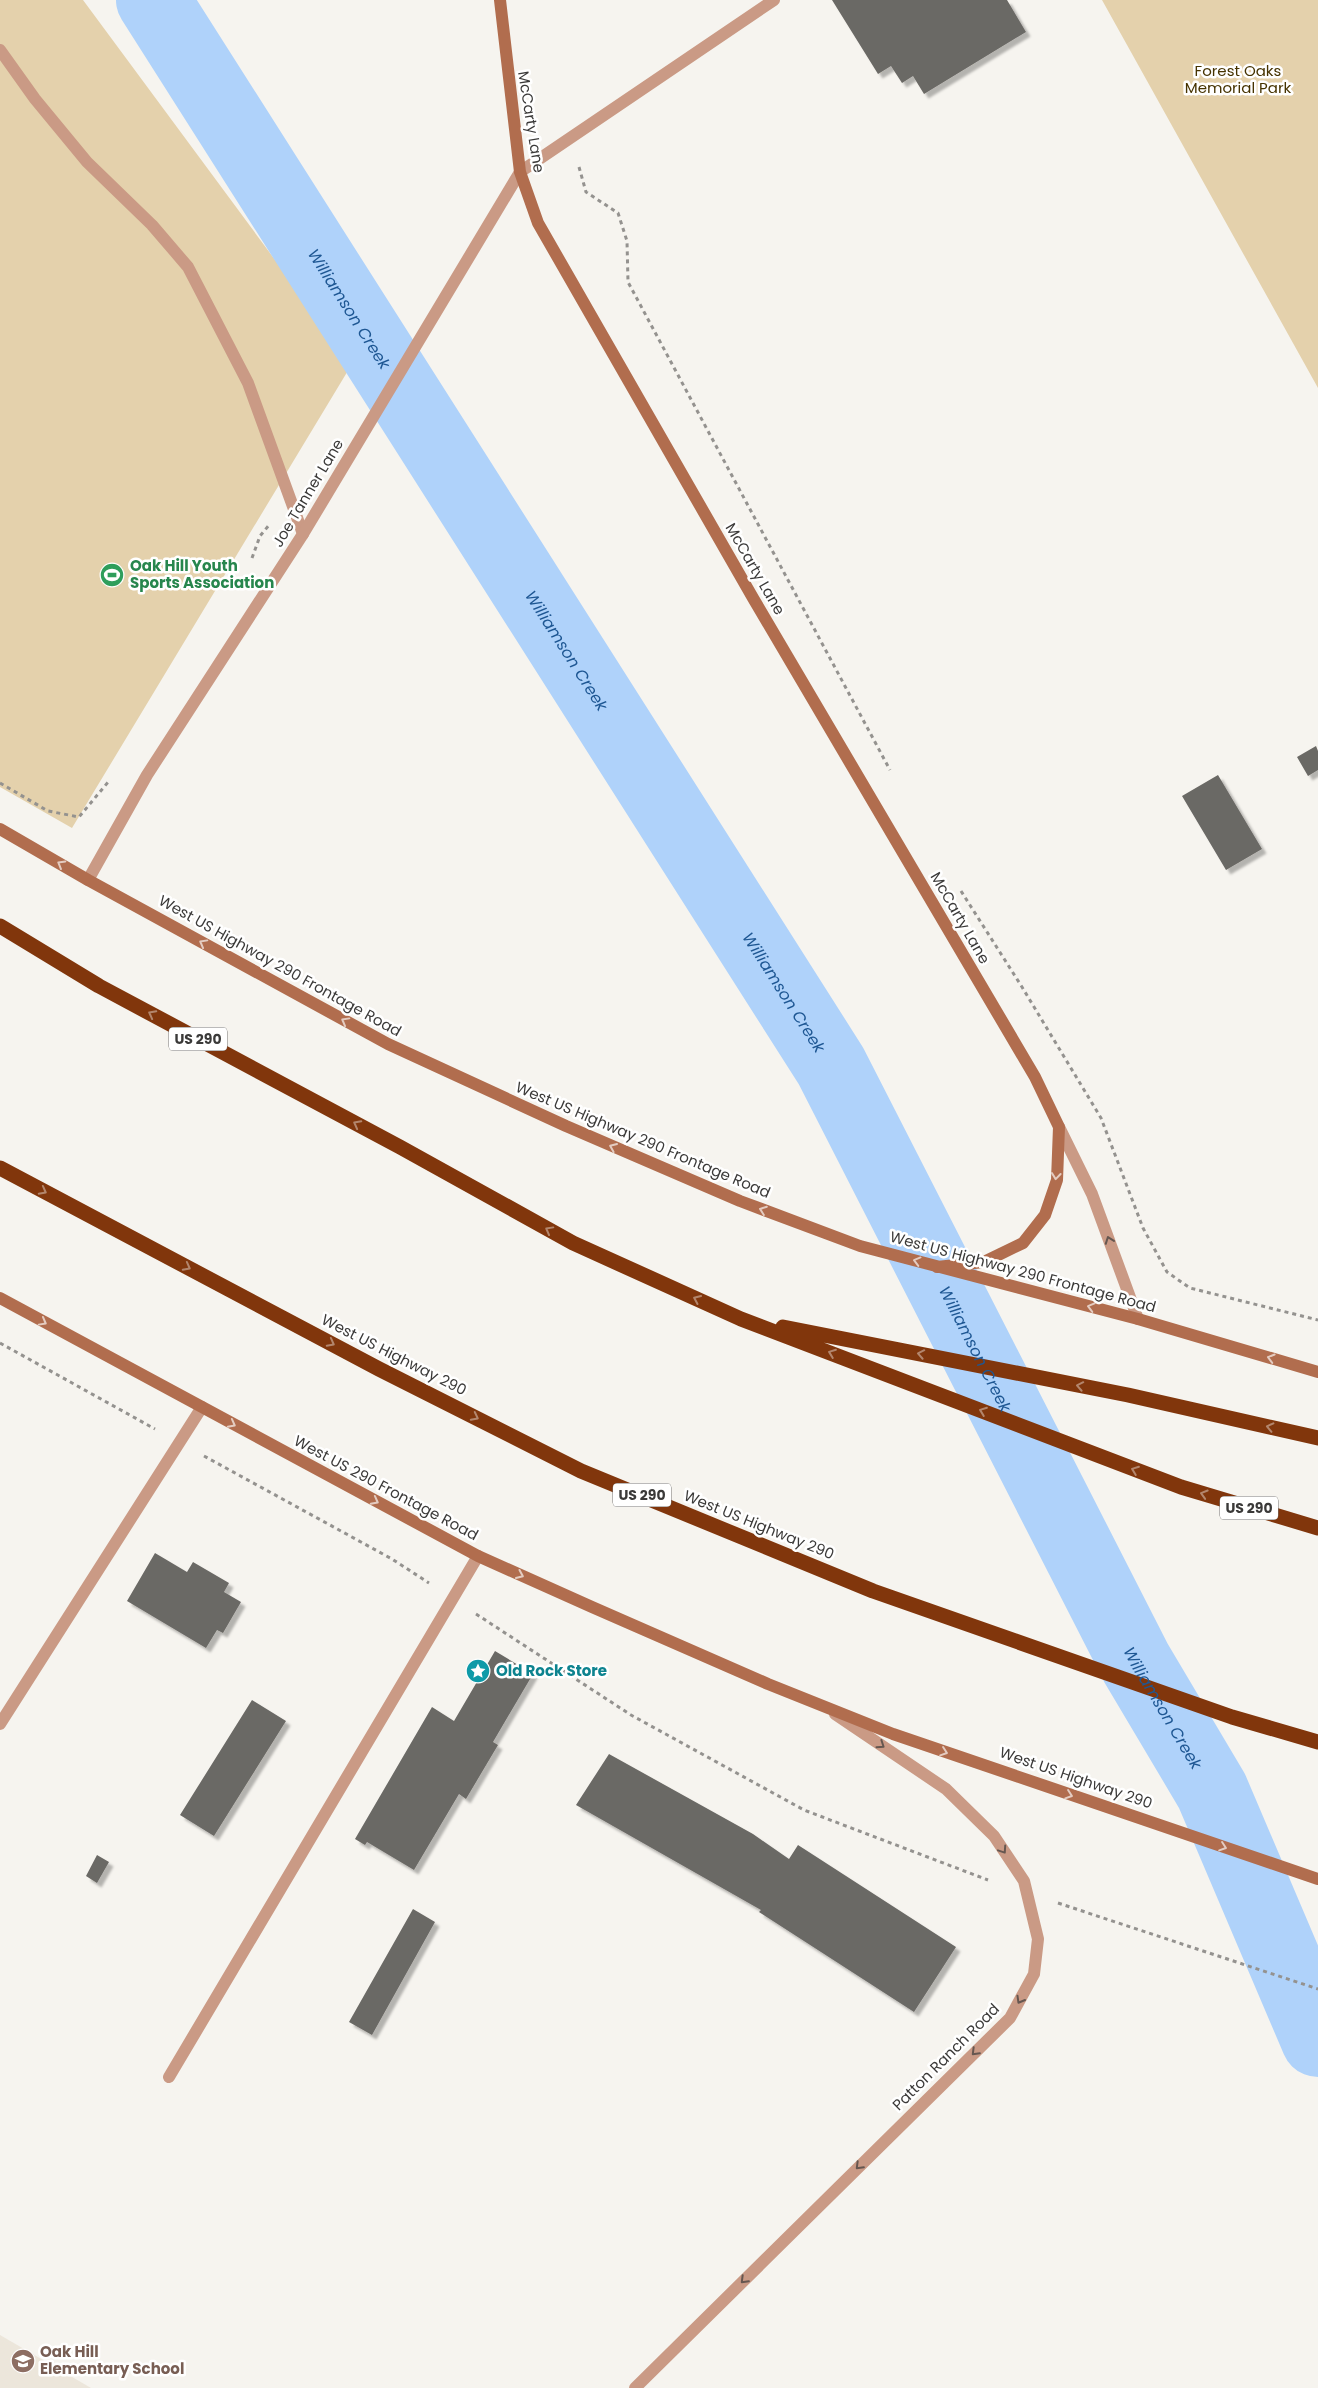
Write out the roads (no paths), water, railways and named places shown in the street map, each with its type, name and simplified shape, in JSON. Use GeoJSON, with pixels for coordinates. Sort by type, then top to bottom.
{"type":"FeatureCollection","features":[{"type":"Feature","properties":{"kind":"highway","name":"US 290"},"geometry":{"type":"LineString","coordinates":[[0,926],[99,986],[400,1147],[573,1243],[741,1318],[1181,1487],[1318,1528]]}},
{"type":"Feature","properties":{"kind":"highway","name":"West US Highway 290"},"geometry":{"type":"LineString","coordinates":[[0,1168],[379,1368],[581,1471],[873,1590],[1232,1717],[1318,1742]]}},
{"type":"Feature","properties":{"kind":"highway"},"geometry":{"type":"LineString","coordinates":[[741,1318],[1128,1395],[1318,1438]]}},
{"type":"Feature","properties":{"kind":"main road","name":"McCarty Lane"},"geometry":{"type":"LineString","coordinates":[[500,0],[520,172],[538,223],[753,598],[1035,1078],[1059,1127],[1057,1180],[1045,1215],[1023,1243],[984,1262],[937,1267]]}},
{"type":"Feature","properties":{"kind":"main road","name":"West US Highway 290 Frontage Road"},"geometry":{"type":"LineString","coordinates":[[0,829],[88,880],[388,1044],[566,1126],[740,1202],[860,1246],[1138,1319],[1318,1372]]}},
{"type":"Feature","properties":{"kind":"main road","name":"West US 290 Frontage Road"},"geometry":{"type":"LineString","coordinates":[[0,1298],[478,1556],[768,1684]]}},
{"type":"Feature","properties":{"kind":"main road","name":"West US Highway 290"},"geometry":{"type":"LineString","coordinates":[[768,1684],[893,1734],[1318,1879]]}},
{"type":"Feature","properties":{"kind":"street"},"geometry":{"type":"LineString","coordinates":[[520,172],[774,0]]}},
{"type":"Feature","properties":{"kind":"street"},"geometry":{"type":"LineString","coordinates":[[0,50],[35,99],[87,162],[152,225],[188,267],[248,383],[303,534]]}},
{"type":"Feature","properties":{"kind":"street","name":"Joe Tanner Lane"},"geometry":{"type":"LineString","coordinates":[[88,880],[147,776],[316,513],[520,172]]}},
{"type":"Feature","properties":{"kind":"street","name":"McCarty Lane"},"geometry":{"type":"LineString","coordinates":[[1059,1127],[1092,1194],[1138,1319]]}},
{"type":"Feature","properties":{"kind":"street"},"geometry":{"type":"LineString","coordinates":[[0,1724],[202,1408]]}},
{"type":"Feature","properties":{"kind":"street"},"geometry":{"type":"LineString","coordinates":[[169,2078],[478,1556]]}},
{"type":"Feature","properties":{"kind":"street","name":"Patton Ranch Road"},"geometry":{"type":"LineString","coordinates":[[635,2388],[1010,2018],[1034,1974],[1038,1939],[1024,1881],[994,1836],[946,1789],[826,1708]]}},
{"type":"Feature","properties":{"kind":"waterway","name":"Williamson Creek"},"geometry":{"type":"LineString","coordinates":[[153,0],[831,1066],[1136,1663],[1212,1791],[1318,2040]]}},
{"type":"Feature","properties":{"kind":"place","name":"Oak Hill Youth Sports Association"},"geometry":{"type":"Point","coordinates":[112,575]}},
{"type":"Feature","properties":{"kind":"place","name":"Old Rock Store"},"geometry":{"type":"Point","coordinates":[478,1671]}},
{"type":"Feature","properties":{"kind":"place","name":"Oak Hill Elementary School"},"geometry":{"type":"Point","coordinates":[23,2361]}},
{"type":"Feature","properties":{"kind":"park label","name":"Forest Oaks Memorial Park"},"geometry":{"type":"Point","coordinates":[1238,80]}}]}
